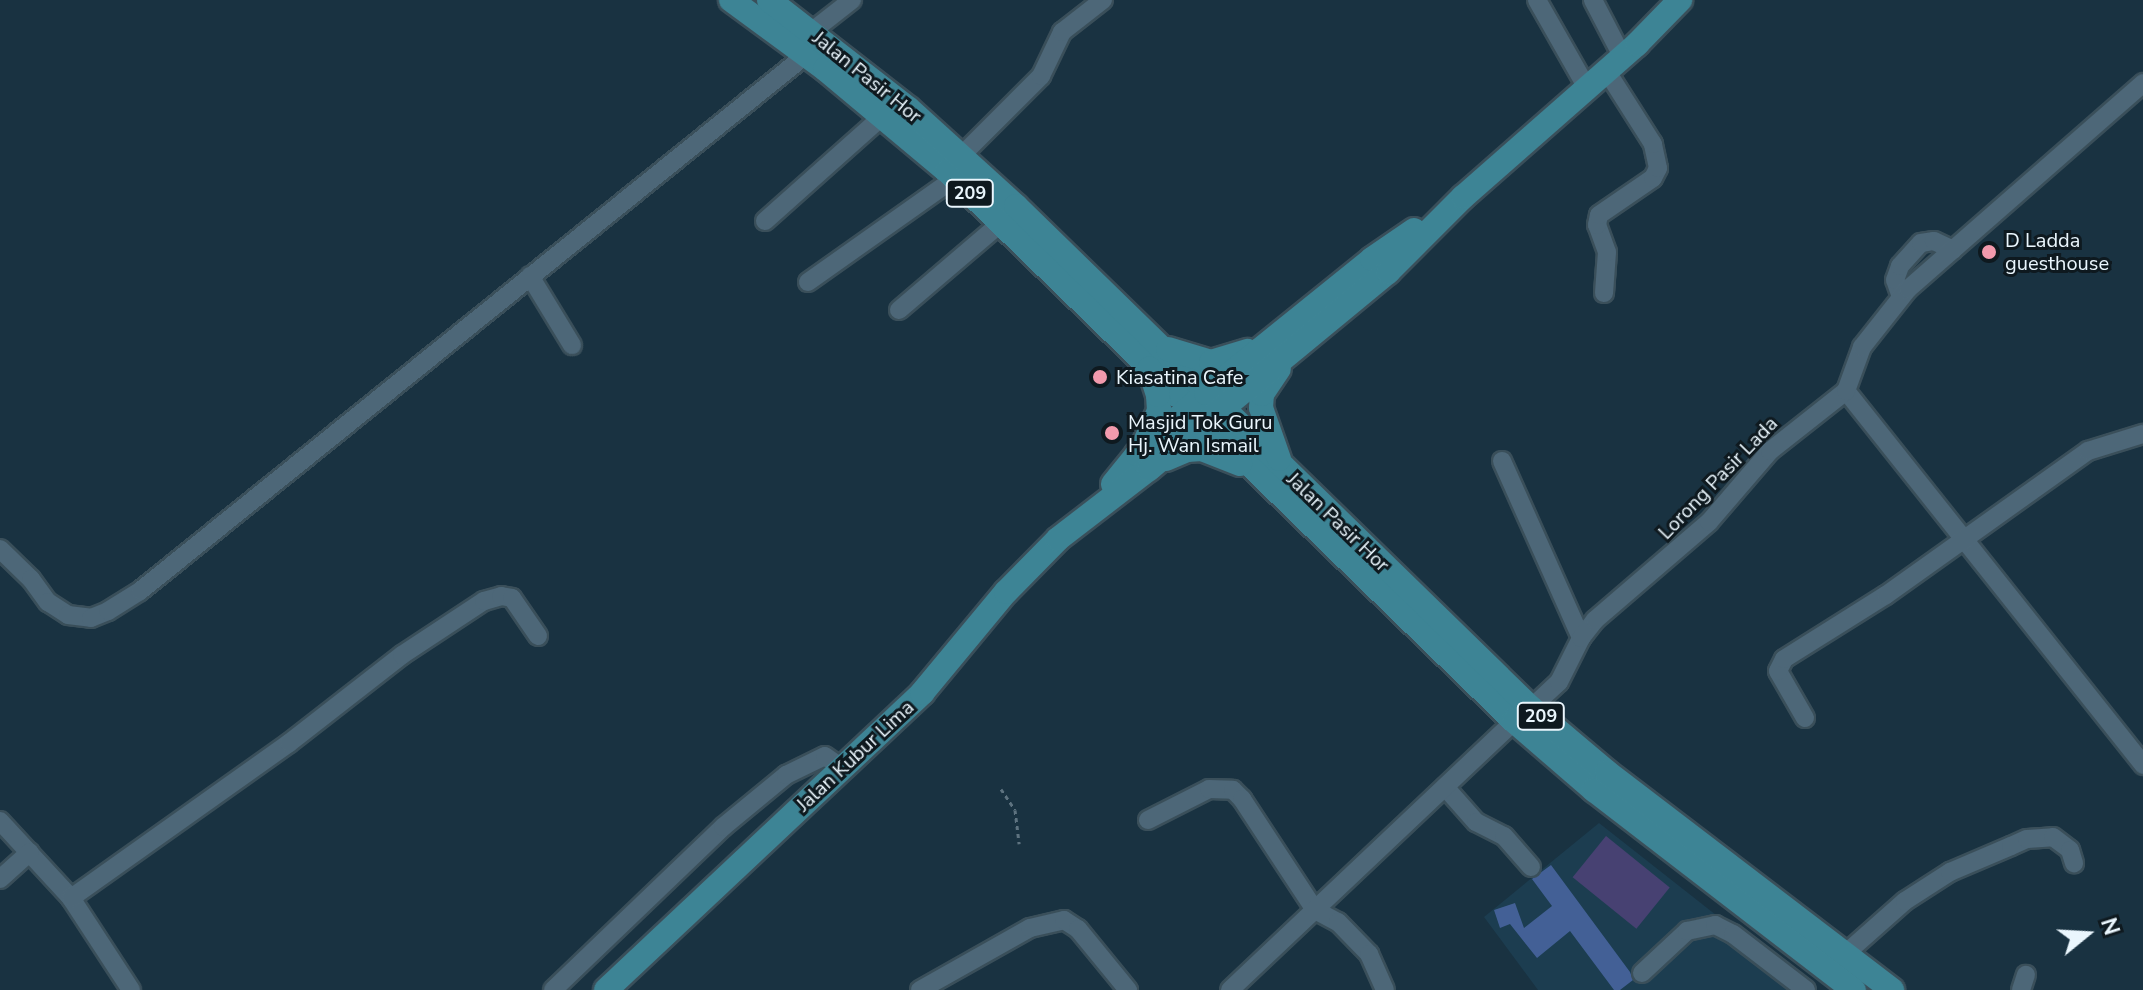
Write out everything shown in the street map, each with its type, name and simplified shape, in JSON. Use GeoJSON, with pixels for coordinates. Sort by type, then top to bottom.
{"type":"FeatureCollection","features":[{"type":"Feature","properties":{"kind":"main road","name":"Jalan Pasir Hor"},"geometry":{"type":"LineString","coordinates":[[731,0],[808,43],[958,167],[1205,407],[1257,472],[1523,714],[1607,772],[1892,990]]}},
{"type":"Feature","properties":{"kind":"main road","name":"Jalan Pasir Hor"},"geometry":{"type":"LineString","coordinates":[[769,0],[883,116],[958,167],[1002,222],[1153,354]]}},
{"type":"Feature","properties":{"kind":"main road"},"geometry":{"type":"LineString","coordinates":[[1143,462],[1159,410],[1153,354],[1211,362],[1285,341],[1388,272],[1463,197],[1587,88],[1680,0]]}},
{"type":"Feature","properties":{"kind":"main road"},"geometry":{"type":"LineString","coordinates":[[1283,469],[1264,423],[1262,394],[1285,341]]}},
{"type":"Feature","properties":{"kind":"main road","name":"Jalan Kubur Lima"},"geometry":{"type":"LineString","coordinates":[[606,990],[922,693],[1006,592],[1091,510],[1205,407],[1285,341]]}},
{"type":"Feature","properties":{"kind":"main road","name":"Jalan Pasir Hor"},"geometry":{"type":"LineString","coordinates":[[1205,407],[1283,469],[1594,790],[1854,990]]}},
{"type":"Feature","properties":{"kind":"main road"},"geometry":{"type":"LineString","coordinates":[[1143,462],[1202,449],[1257,472]]}},
{"type":"Feature","properties":{"kind":"street"},"geometry":{"type":"LineString","coordinates":[[0,549],[31,579],[48,602],[68,615],[91,618],[140,591],[530,276],[808,43],[852,0]]}},
{"type":"Feature","properties":{"kind":"street"},"geometry":{"type":"LineString","coordinates":[[1537,0],[1587,88]]}},
{"type":"Feature","properties":{"kind":"street"},"geometry":{"type":"LineString","coordinates":[[1593,0],[1614,63],[1653,144],[1658,168],[1653,178],[1599,215],[1597,225],[1607,252],[1604,293]]}},
{"type":"Feature","properties":{"kind":"street"},"geometry":{"type":"LineString","coordinates":[[808,282],[958,167],[1041,76],[1062,32],[1092,4]]}},
{"type":"Feature","properties":{"kind":"street"},"geometry":{"type":"LineString","coordinates":[[2140,753],[1963,540],[1846,391],[1862,347],[1901,297],[2143,83]]}},
{"type":"Feature","properties":{"kind":"street"},"geometry":{"type":"LineString","coordinates":[[765,221],[883,116]]}},
{"type":"Feature","properties":{"kind":"street"},"geometry":{"type":"LineString","coordinates":[[899,310],[1002,222]]}},
{"type":"Feature","properties":{"kind":"street"},"geometry":{"type":"LineString","coordinates":[[1901,297],[1895,280],[1900,266],[1921,243],[1934,241],[1953,250]]}},
{"type":"Feature","properties":{"kind":"street"},"geometry":{"type":"LineString","coordinates":[[530,276],[572,345]]}},
{"type":"Feature","properties":{"kind":"street","name":"Lorong Pasir Lada"},"geometry":{"type":"LineString","coordinates":[[1230,990],[1559,682],[1581,638],[1595,620],[1709,522],[1770,451],[1846,391]]}},
{"type":"Feature","properties":{"kind":"street"},"geometry":{"type":"LineString","coordinates":[[1805,718],[1781,680],[1779,664],[1886,595],[2088,451],[2143,434]]}},
{"type":"Feature","properties":{"kind":"street"},"geometry":{"type":"LineString","coordinates":[[1502,461],[1581,638]]}},
{"type":"Feature","properties":{"kind":"street"},"geometry":{"type":"LineString","coordinates":[[71,898],[289,743],[402,655],[484,601],[501,596],[512,598],[538,636]]}},
{"type":"Feature","properties":{"kind":"street"},"geometry":{"type":"LineString","coordinates":[[553,990],[723,827],[786,775],[825,756],[842,768]]}},
{"type":"Feature","properties":{"kind":"street"},"geometry":{"type":"LineString","coordinates":[[1445,787],[1476,822],[1504,836],[1531,867]]}},
{"type":"Feature","properties":{"kind":"street"},"geometry":{"type":"LineString","coordinates":[[1148,820],[1209,789],[1233,790],[1315,910],[1354,935],[1369,954],[1385,990]]}},
{"type":"Feature","properties":{"kind":"street"},"geometry":{"type":"LineString","coordinates":[[0,821],[71,898],[131,990]]}},
{"type":"Feature","properties":{"kind":"street"},"geometry":{"type":"LineString","coordinates":[[1844,955],[1905,901],[1950,872],[2027,839],[2053,837],[2070,850],[2074,863]]}},
{"type":"Feature","properties":{"kind":"street"},"geometry":{"type":"LineString","coordinates":[[0,879],[30,852]]}},
{"type":"Feature","properties":{"kind":"street"},"geometry":{"type":"LineString","coordinates":[[1733,934],[1751,911]]}},
{"type":"Feature","properties":{"kind":"street"},"geometry":{"type":"LineString","coordinates":[[920,990],[1030,928],[1064,920],[1078,929],[1128,990]]}},
{"type":"Feature","properties":{"kind":"street"},"geometry":{"type":"LineString","coordinates":[[1642,973],[1687,931],[1706,924],[1733,934],[1806,990]]}},
{"type":"Feature","properties":{"kind":"path"},"geometry":{"type":"LineString","coordinates":[[1001,789],[1015,810],[1019,844]]}},
{"type":"Feature","properties":{"kind":"shaded area"},"geometry":{"type":"Polygon","coordinates":[[[1599,823],[1814,990],[1538,990],[1484,917],[1599,823]]]}},
{"type":"Feature","properties":{"kind":"shaded area"},"geometry":{"type":"Polygon","coordinates":[[[1606,836],[1670,888],[1636,929],[1573,877],[1606,836]]]}},
{"type":"Feature","properties":{"kind":"building"},"geometry":{"type":"Polygon","coordinates":[[[1551,865],[1630,972],[1633,980],[1620,990],[1614,990],[1570,931],[1537,958],[1510,924],[1500,928],[1494,910],[1515,903],[1524,928],[1552,906],[1532,879],[1551,865]]]}},
{"type":"Feature","properties":{"kind":"place","name":"D Ladda guesthouse"},"geometry":{"type":"Point","coordinates":[1989,252]}},
{"type":"Feature","properties":{"kind":"place","name":"Kiasatina Cafe"},"geometry":{"type":"Point","coordinates":[1100,377]}},
{"type":"Feature","properties":{"kind":"place","name":"Masjid Tok Guru Hj. Wan Ismail"},"geometry":{"type":"Point","coordinates":[1112,433]}}]}
